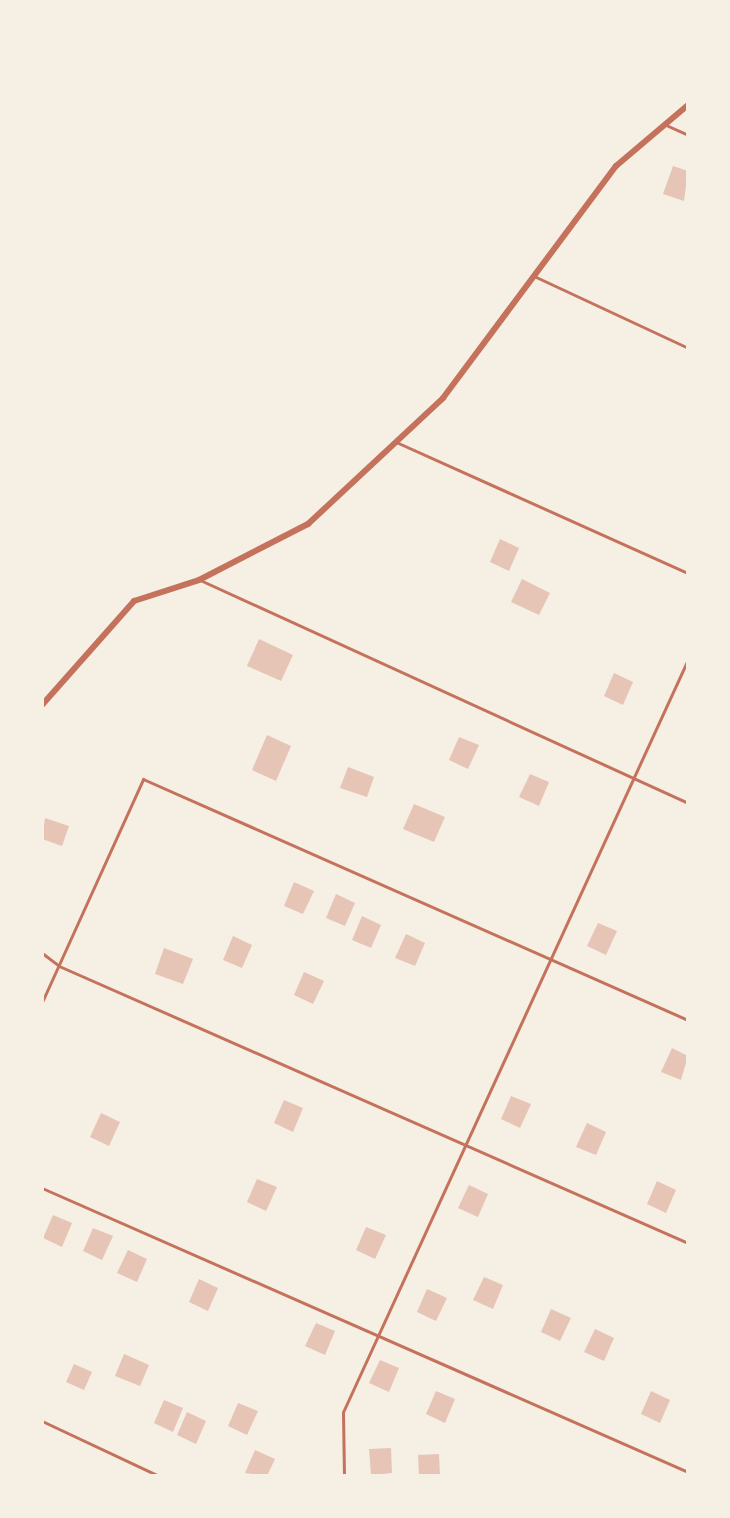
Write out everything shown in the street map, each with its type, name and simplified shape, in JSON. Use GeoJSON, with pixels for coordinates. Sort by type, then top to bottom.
{"type":"FeatureCollection","features":[{"type":"Feature","properties":{"kind":"street"},"geometry":{"type":"LineString","coordinates":[[42,705],[134,601],[199,580],[308,524],[393,441],[443,398],[616,166],[688,105]]}},
{"type":"Feature","properties":{"kind":"lane"},"geometry":{"type":"LineString","coordinates":[[665,125],[688,135]]}},
{"type":"Feature","properties":{"kind":"lane"},"geometry":{"type":"LineString","coordinates":[[534,276],[688,348]]}},
{"type":"Feature","properties":{"kind":"lane"},"geometry":{"type":"LineString","coordinates":[[393,441],[688,573]]}},
{"type":"Feature","properties":{"kind":"lane"},"geometry":{"type":"LineString","coordinates":[[199,580],[688,803]]}},
{"type":"Feature","properties":{"kind":"lane"},"geometry":{"type":"LineString","coordinates":[[344,1476],[343,1412],[467,1149],[549,958],[688,659]]}},
{"type":"Feature","properties":{"kind":"lane"},"geometry":{"type":"LineString","coordinates":[[42,1002],[143,779],[688,1020]]}},
{"type":"Feature","properties":{"kind":"lane"},"geometry":{"type":"LineString","coordinates":[[42,953],[59,966],[467,1149],[688,1243]]}},
{"type":"Feature","properties":{"kind":"lane"},"geometry":{"type":"LineString","coordinates":[[42,1188],[688,1472]]}},
{"type":"Feature","properties":{"kind":"lane"},"geometry":{"type":"LineString","coordinates":[[42,1421],[159,1476]]}},
{"type":"Feature","properties":{"kind":"building"},"geometry":{"type":"Polygon","coordinates":[[[673,166],[688,171],[684,201],[663,194],[673,166]]]}},
{"type":"Feature","properties":{"kind":"building"},"geometry":{"type":"Polygon","coordinates":[[[500,539],[519,548],[509,571],[490,562],[500,539]]]}},
{"type":"Feature","properties":{"kind":"building"},"geometry":{"type":"Polygon","coordinates":[[[522,579],[550,593],[539,615],[511,602],[522,579]]]}},
{"type":"Feature","properties":{"kind":"building"},"geometry":{"type":"Polygon","coordinates":[[[259,639],[293,655],[281,681],[247,666],[259,639]]]}},
{"type":"Feature","properties":{"kind":"building"},"geometry":{"type":"Polygon","coordinates":[[[614,673],[633,682],[623,705],[604,696],[614,673]]]}},
{"type":"Feature","properties":{"kind":"building"},"geometry":{"type":"Polygon","coordinates":[[[267,735],[291,746],[276,781],[252,770],[267,735]]]}},
{"type":"Feature","properties":{"kind":"building"},"geometry":{"type":"Polygon","coordinates":[[[459,737],[479,745],[468,769],[449,760],[459,737]]]}},
{"type":"Feature","properties":{"kind":"building"},"geometry":{"type":"Polygon","coordinates":[[[348,767],[374,777],[367,797],[340,788],[348,767]]]}},
{"type":"Feature","properties":{"kind":"building"},"geometry":{"type":"Polygon","coordinates":[[[530,774],[549,782],[539,806],[519,797],[530,774]]]}},
{"type":"Feature","properties":{"kind":"building"},"geometry":{"type":"Polygon","coordinates":[[[414,804],[445,817],[434,842],[403,829],[414,804]]]}},
{"type":"Feature","properties":{"kind":"building"},"geometry":{"type":"Polygon","coordinates":[[[45,818],[69,826],[62,846],[42,839],[45,818]]]}},
{"type":"Feature","properties":{"kind":"building"},"geometry":{"type":"Polygon","coordinates":[[[294,882],[314,891],[303,914],[284,906],[294,882]]]}},
{"type":"Feature","properties":{"kind":"building"},"geometry":{"type":"Polygon","coordinates":[[[336,894],[355,903],[345,926],[326,918],[336,894]]]}},
{"type":"Feature","properties":{"kind":"building"},"geometry":{"type":"Polygon","coordinates":[[[362,916],[381,925],[371,948],[352,940],[362,916]]]}},
{"type":"Feature","properties":{"kind":"building"},"geometry":{"type":"Polygon","coordinates":[[[598,923],[617,931],[606,955],[587,946],[598,923]]]}},
{"type":"Feature","properties":{"kind":"building"},"geometry":{"type":"Polygon","coordinates":[[[406,934],[425,943],[415,966],[395,958],[406,934]]]}},
{"type":"Feature","properties":{"kind":"building"},"geometry":{"type":"Polygon","coordinates":[[[233,936],[252,945],[242,968],[223,960],[233,936]]]}},
{"type":"Feature","properties":{"kind":"building"},"geometry":{"type":"Polygon","coordinates":[[[164,948],[193,959],[183,984],[155,974],[164,948]]]}},
{"type":"Feature","properties":{"kind":"building"},"geometry":{"type":"Polygon","coordinates":[[[304,972],[324,981],[313,1004],[294,995],[304,972]]]}},
{"type":"Feature","properties":{"kind":"building"},"geometry":{"type":"Polygon","coordinates":[[[672,1048],[688,1056],[681,1080],[661,1072],[672,1048]]]}},
{"type":"Feature","properties":{"kind":"building"},"geometry":{"type":"Polygon","coordinates":[[[511,1096],[531,1104],[520,1128],[501,1119],[511,1096]]]}},
{"type":"Feature","properties":{"kind":"building"},"geometry":{"type":"Polygon","coordinates":[[[284,1100],[303,1108],[293,1132],[274,1123],[284,1100]]]}},
{"type":"Feature","properties":{"kind":"building"},"geometry":{"type":"Polygon","coordinates":[[[101,1113],[120,1122],[109,1146],[90,1137],[101,1113]]]}},
{"type":"Feature","properties":{"kind":"building"},"geometry":{"type":"Polygon","coordinates":[[[587,1123],[606,1132],[596,1155],[576,1147],[587,1123]]]}},
{"type":"Feature","properties":{"kind":"building"},"geometry":{"type":"Polygon","coordinates":[[[257,1179],[277,1187],[266,1211],[247,1202],[257,1179]]]}},
{"type":"Feature","properties":{"kind":"building"},"geometry":{"type":"Polygon","coordinates":[[[657,1181],[676,1190],[666,1213],[647,1204],[657,1181]]]}},
{"type":"Feature","properties":{"kind":"building"},"geometry":{"type":"Polygon","coordinates":[[[469,1185],[488,1194],[478,1217],[458,1208],[469,1185]]]}},
{"type":"Feature","properties":{"kind":"building"},"geometry":{"type":"Polygon","coordinates":[[[53,1215],[72,1223],[62,1247],[43,1238],[53,1215]]]}},
{"type":"Feature","properties":{"kind":"building"},"geometry":{"type":"Polygon","coordinates":[[[366,1227],[386,1235],[375,1259],[356,1250],[366,1227]]]}},
{"type":"Feature","properties":{"kind":"building"},"geometry":{"type":"Polygon","coordinates":[[[93,1228],[113,1236],[102,1260],[83,1251],[93,1228]]]}},
{"type":"Feature","properties":{"kind":"building"},"geometry":{"type":"Polygon","coordinates":[[[128,1250],[147,1259],[137,1282],[117,1273],[128,1250]]]}},
{"type":"Feature","properties":{"kind":"building"},"geometry":{"type":"Polygon","coordinates":[[[484,1277],[503,1285],[493,1309],[473,1300],[484,1277]]]}},
{"type":"Feature","properties":{"kind":"building"},"geometry":{"type":"Polygon","coordinates":[[[199,1279],[218,1288],[208,1311],[189,1302],[199,1279]]]}},
{"type":"Feature","properties":{"kind":"building"},"geometry":{"type":"Polygon","coordinates":[[[427,1289],[447,1298],[436,1321],[417,1312],[427,1289]]]}},
{"type":"Feature","properties":{"kind":"building"},"geometry":{"type":"Polygon","coordinates":[[[551,1309],[571,1318],[560,1341],[541,1332],[551,1309]]]}},
{"type":"Feature","properties":{"kind":"building"},"geometry":{"type":"Polygon","coordinates":[[[316,1323],[335,1331],[325,1355],[305,1346],[316,1323]]]}},
{"type":"Feature","properties":{"kind":"building"},"geometry":{"type":"Polygon","coordinates":[[[595,1329],[614,1338],[604,1361],[584,1352],[595,1329]]]}},
{"type":"Feature","properties":{"kind":"building"},"geometry":{"type":"Polygon","coordinates":[[[124,1354],[149,1365],[140,1386],[115,1376],[124,1354]]]}},
{"type":"Feature","properties":{"kind":"building"},"geometry":{"type":"Polygon","coordinates":[[[380,1360],[399,1368],[389,1392],[369,1383],[380,1360]]]}},
{"type":"Feature","properties":{"kind":"building"},"geometry":{"type":"Polygon","coordinates":[[[74,1364],[92,1372],[84,1390],[66,1382],[74,1364]]]}},
{"type":"Feature","properties":{"kind":"building"},"geometry":{"type":"Polygon","coordinates":[[[436,1391],[455,1399],[445,1423],[426,1414],[436,1391]]]}},
{"type":"Feature","properties":{"kind":"building"},"geometry":{"type":"Polygon","coordinates":[[[651,1391],[670,1400],[660,1423],[641,1414],[651,1391]]]}},
{"type":"Feature","properties":{"kind":"building"},"geometry":{"type":"Polygon","coordinates":[[[164,1400],[183,1408],[173,1432],[154,1423],[164,1400]]]}},
{"type":"Feature","properties":{"kind":"building"},"geometry":{"type":"Polygon","coordinates":[[[238,1403],[258,1411],[247,1435],[228,1426],[238,1403]]]}},
{"type":"Feature","properties":{"kind":"building"},"geometry":{"type":"Polygon","coordinates":[[[187,1412],[206,1421],[196,1444],[177,1435],[187,1412]]]}},
{"type":"Feature","properties":{"kind":"building"},"geometry":{"type":"Polygon","coordinates":[[[391,1448],[392,1473],[371,1475],[369,1449],[391,1448]]]}},
{"type":"Feature","properties":{"kind":"building"},"geometry":{"type":"Polygon","coordinates":[[[255,1450],[275,1459],[267,1476],[245,1473],[255,1450]]]}},
{"type":"Feature","properties":{"kind":"building"},"geometry":{"type":"Polygon","coordinates":[[[439,1454],[440,1476],[419,1476],[418,1455],[439,1454]]]}}]}
